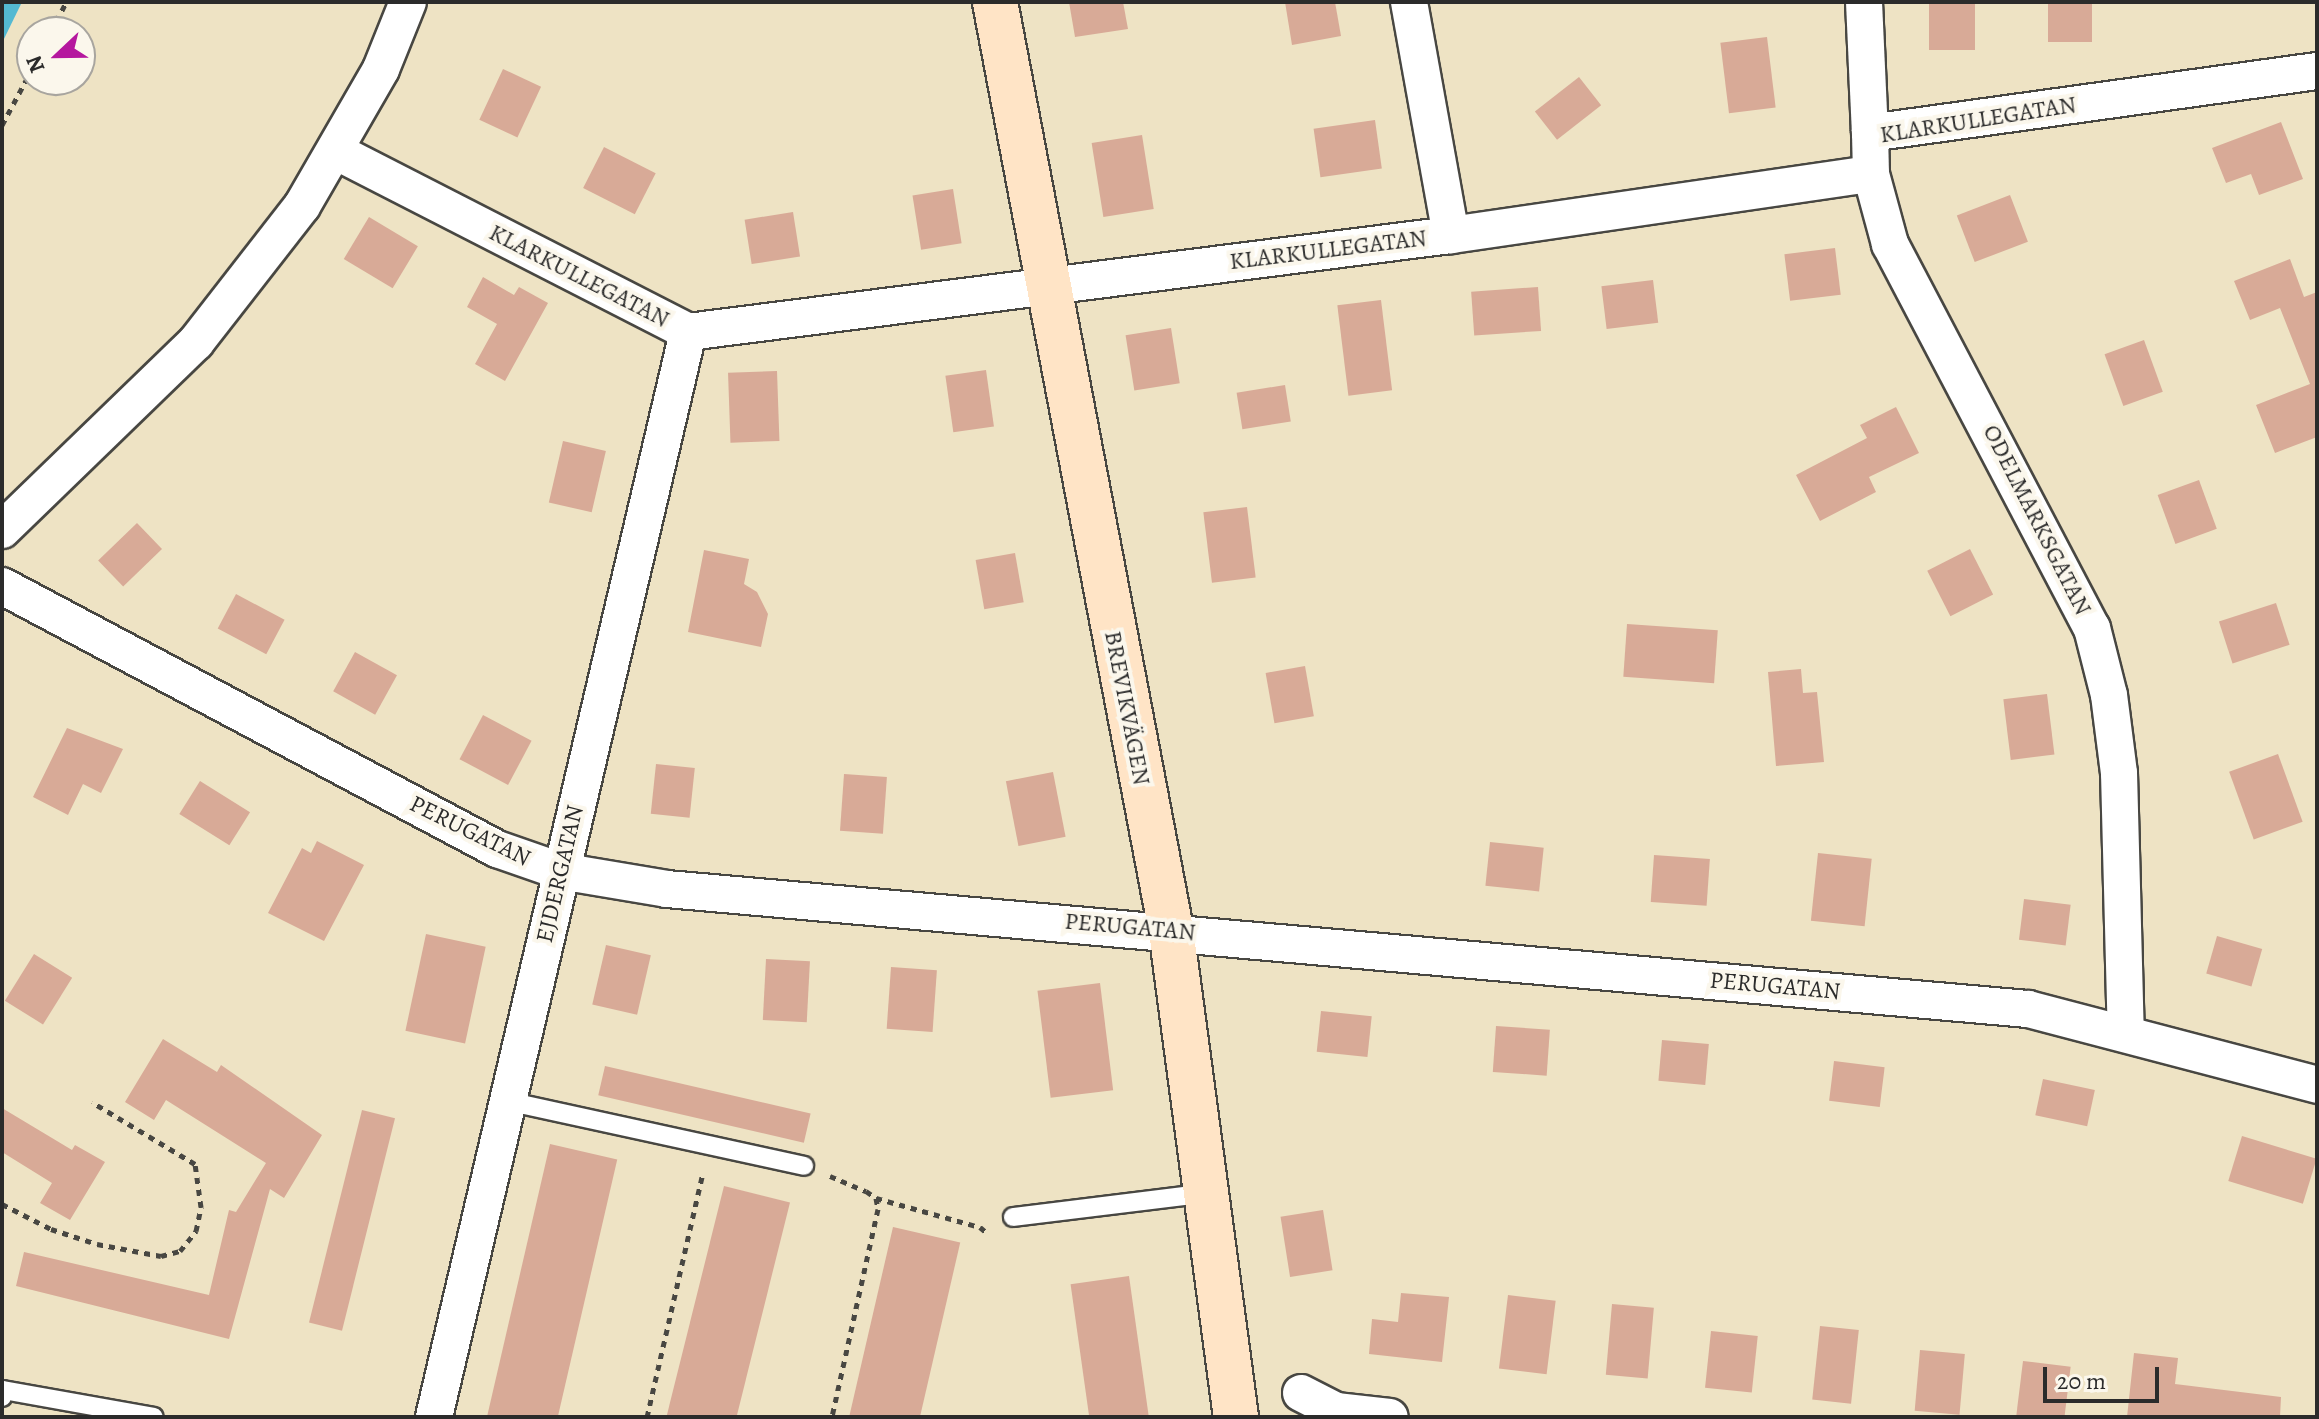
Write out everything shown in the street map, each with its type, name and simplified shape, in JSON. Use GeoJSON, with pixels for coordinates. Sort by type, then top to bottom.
{"type":"FeatureCollection","features":[{"type":"Feature","properties":{"kind":"street"},"geometry":{"type":"LineString","coordinates":[[2,530],[196,342],[302,206],[337,152],[381,69],[408,2]]}},
{"type":"Feature","properties":{"kind":"street","name":"BREVIKVÄGEN"},"geometry":{"type":"LineString","coordinates":[[995,2],[1045,286],[1171,930],[1236,1417]]}},
{"type":"Feature","properties":{"kind":"street"},"geometry":{"type":"LineString","coordinates":[[1409,2],[1451,235]]}},
{"type":"Feature","properties":{"kind":"street"},"geometry":{"type":"LineString","coordinates":[[1864,2],[1870,133]]}},
{"type":"Feature","properties":{"kind":"street","name":"KLARKULLEGATAN"},"geometry":{"type":"LineString","coordinates":[[337,152],[688,332],[1451,235],[1871,174],[1870,133],[2317,71]]}},
{"type":"Feature","properties":{"kind":"street","name":"ODELMARKSGATAN"},"geometry":{"type":"LineString","coordinates":[[1871,174],[1890,244],[2092,628],[2109,695],[2119,773],[2126,1033]]}},
{"type":"Feature","properties":{"kind":"street","name":"EJDERGATAN"},"geometry":{"type":"LineString","coordinates":[[434,1417],[688,332]]}},
{"type":"Feature","properties":{"kind":"street","name":"PERUGATAN"},"geometry":{"type":"LineString","coordinates":[[2,586],[497,849],[560,871],[667,889],[1171,930],[2028,1009],[2317,1085]]}},
{"type":"Feature","properties":{"kind":"street"},"geometry":{"type":"LineString","coordinates":[[1301,1393],[1336,1411],[1390,1417]]}},
{"type":"Feature","properties":{"kind":"lane"},"geometry":{"type":"LineString","coordinates":[[507,1101],[804,1166]]}},
{"type":"Feature","properties":{"kind":"lane"},"geometry":{"type":"LineString","coordinates":[[1013,1217],[1208,1193]]}},
{"type":"Feature","properties":{"kind":"lane"},"geometry":{"type":"LineString","coordinates":[[2,1397],[3,1390],[154,1417]]}},
{"type":"Feature","properties":{"kind":"path"},"geometry":{"type":"LineString","coordinates":[[2,125],[18,96]]}},
{"type":"Feature","properties":{"kind":"path"},"geometry":{"type":"LineString","coordinates":[[2,1204],[51,1229],[97,1244],[161,1256],[180,1251],[196,1231],[201,1207],[195,1164],[92,1102]]}},
{"type":"Feature","properties":{"kind":"path"},"geometry":{"type":"LineString","coordinates":[[647,1417],[710,1145]]}},
{"type":"Feature","properties":{"kind":"path"},"geometry":{"type":"LineString","coordinates":[[804,1166],[876,1198],[980,1227],[992,1238],[1013,1217]]}},
{"type":"Feature","properties":{"kind":"path"},"geometry":{"type":"LineString","coordinates":[[832,1417],[878,1209],[876,1198]]}},
{"type":"Feature","properties":{"kind":"water"},"geometry":{"type":"Polygon","coordinates":[[[2,2],[22,2],[2,43],[2,2]]]}},
{"type":"Feature","properties":{"kind":"building"},"geometry":{"type":"Polygon","coordinates":[[[1069,2],[1123,2],[1128,29],[1075,37],[1069,2]]]}},
{"type":"Feature","properties":{"kind":"building"},"geometry":{"type":"Polygon","coordinates":[[[1285,2],[1335,2],[1341,36],[1292,45],[1285,2]]]}},
{"type":"Feature","properties":{"kind":"building"},"geometry":{"type":"Polygon","coordinates":[[[1929,2],[1975,2],[1975,50],[1929,50],[1929,2]]]}},
{"type":"Feature","properties":{"kind":"building"},"geometry":{"type":"Polygon","coordinates":[[[2048,2],[2092,2],[2092,42],[2048,42],[2048,2]]]}},
{"type":"Feature","properties":{"kind":"building"},"geometry":{"type":"Polygon","coordinates":[[[1767,37],[1776,107],[1729,113],[1720,43],[1767,37]]]}},
{"type":"Feature","properties":{"kind":"building"},"geometry":{"type":"Polygon","coordinates":[[[503,69],[541,87],[517,138],[479,120],[503,69]]]}},
{"type":"Feature","properties":{"kind":"building"},"geometry":{"type":"Polygon","coordinates":[[[1579,77],[1601,105],[1557,140],[1535,111],[1579,77]]]}},
{"type":"Feature","properties":{"kind":"building"},"geometry":{"type":"Polygon","coordinates":[[[1375,120],[1382,169],[1320,177],[1314,129],[1375,120]]]}},
{"type":"Feature","properties":{"kind":"building"},"geometry":{"type":"Polygon","coordinates":[[[2281,122],[2303,179],[2259,195],[2251,174],[2226,183],[2212,148],[2281,122]]]}},
{"type":"Feature","properties":{"kind":"building"},"geometry":{"type":"Polygon","coordinates":[[[1142,135],[1154,209],[1103,217],[1092,143],[1142,135]]]}},
{"type":"Feature","properties":{"kind":"building"},"geometry":{"type":"Polygon","coordinates":[[[604,147],[656,173],[635,214],[583,188],[604,147]]]}},
{"type":"Feature","properties":{"kind":"building"},"geometry":{"type":"Polygon","coordinates":[[[953,189],[962,243],[921,250],[913,195],[953,189]]]}},
{"type":"Feature","properties":{"kind":"building"},"geometry":{"type":"Polygon","coordinates":[[[2010,195],[2028,242],[1975,262],[1957,215],[2010,195]]]}},
{"type":"Feature","properties":{"kind":"building"},"geometry":{"type":"Polygon","coordinates":[[[793,212],[800,256],[752,264],[745,220],[793,212]]]}},
{"type":"Feature","properties":{"kind":"building"},"geometry":{"type":"Polygon","coordinates":[[[369,217],[418,246],[393,288],[344,259],[369,217]]]}},
{"type":"Feature","properties":{"kind":"building"},"geometry":{"type":"Polygon","coordinates":[[[1835,248],[1841,295],[1790,301],[1784,254],[1835,248]]]}},
{"type":"Feature","properties":{"kind":"building"},"geometry":{"type":"Polygon","coordinates":[[[2290,259],[2304,297],[2317,292],[2317,437],[2275,453],[2256,405],[2310,384],[2280,308],[2250,320],[2234,281],[2290,259]]]}},
{"type":"Feature","properties":{"kind":"building"},"geometry":{"type":"Polygon","coordinates":[[[483,277],[514,295],[519,287],[548,303],[505,381],[475,364],[497,324],[467,307],[483,277]]]}},
{"type":"Feature","properties":{"kind":"building"},"geometry":{"type":"Polygon","coordinates":[[[1653,280],[1658,323],[1607,329],[1601,286],[1653,280]]]}},
{"type":"Feature","properties":{"kind":"building"},"geometry":{"type":"Polygon","coordinates":[[[1538,287],[1541,331],[1474,336],[1471,292],[1538,287]]]}},
{"type":"Feature","properties":{"kind":"building"},"geometry":{"type":"Polygon","coordinates":[[[1381,300],[1392,390],[1348,396],[1337,305],[1381,300]]]}},
{"type":"Feature","properties":{"kind":"building"},"geometry":{"type":"Polygon","coordinates":[[[1171,328],[1180,383],[1134,391],[1126,335],[1171,328]]]}},
{"type":"Feature","properties":{"kind":"building"},"geometry":{"type":"Polygon","coordinates":[[[2144,340],[2163,392],[2123,406],[2105,354],[2144,340]]]}},
{"type":"Feature","properties":{"kind":"building"},"geometry":{"type":"Polygon","coordinates":[[[986,370],[994,426],[953,432],[945,376],[986,370]]]}},
{"type":"Feature","properties":{"kind":"building"},"geometry":{"type":"Polygon","coordinates":[[[777,371],[779,441],[730,443],[728,373],[777,371]]]}},
{"type":"Feature","properties":{"kind":"building"},"geometry":{"type":"Polygon","coordinates":[[[1285,385],[1291,422],[1242,429],[1237,393],[1285,385]]]}},
{"type":"Feature","properties":{"kind":"building"},"geometry":{"type":"Polygon","coordinates":[[[1896,407],[1919,453],[1869,477],[1876,492],[1820,521],[1796,475],[1867,438],[1860,425],[1896,407]]]}},
{"type":"Feature","properties":{"kind":"building"},"geometry":{"type":"Polygon","coordinates":[[[563,441],[606,451],[592,512],[549,502],[563,441]]]}},
{"type":"Feature","properties":{"kind":"building"},"geometry":{"type":"Polygon","coordinates":[[[2199,480],[2217,529],[2175,544],[2158,495],[2199,480]]]}},
{"type":"Feature","properties":{"kind":"building"},"geometry":{"type":"Polygon","coordinates":[[[1247,507],[1256,577],[1212,583],[1203,512],[1247,507]]]}},
{"type":"Feature","properties":{"kind":"building"},"geometry":{"type":"Polygon","coordinates":[[[137,523],[162,549],[123,586],[98,561],[137,523]]]}},
{"type":"Feature","properties":{"kind":"building"},"geometry":{"type":"Polygon","coordinates":[[[1970,549],[1993,594],[1950,616],[1927,571],[1970,549]]]}},
{"type":"Feature","properties":{"kind":"building"},"geometry":{"type":"Polygon","coordinates":[[[704,550],[749,559],[744,584],[757,592],[768,614],[761,647],[688,632],[704,550]]]}},
{"type":"Feature","properties":{"kind":"building"},"geometry":{"type":"Polygon","coordinates":[[[1015,553],[1024,602],[984,609],[976,560],[1015,553]]]}},
{"type":"Feature","properties":{"kind":"building"},"geometry":{"type":"Polygon","coordinates":[[[236,594],[285,620],[266,654],[218,628],[236,594]]]}},
{"type":"Feature","properties":{"kind":"building"},"geometry":{"type":"Polygon","coordinates":[[[2276,603],[2290,645],[2233,663],[2219,622],[2276,603]]]}},
{"type":"Feature","properties":{"kind":"building"},"geometry":{"type":"Polygon","coordinates":[[[1627,624],[1718,630],[1714,683],[1623,677],[1627,624]]]}},
{"type":"Feature","properties":{"kind":"building"},"geometry":{"type":"Polygon","coordinates":[[[355,652],[397,675],[375,715],[333,691],[355,652]]]}},
{"type":"Feature","properties":{"kind":"building"},"geometry":{"type":"Polygon","coordinates":[[[1305,666],[1314,716],[1274,723],[1266,673],[1305,666]]]}},
{"type":"Feature","properties":{"kind":"building"},"geometry":{"type":"Polygon","coordinates":[[[1801,669],[1803,693],[1817,692],[1824,762],[1776,766],[1768,672],[1801,669]]]}},
{"type":"Feature","properties":{"kind":"building"},"geometry":{"type":"Polygon","coordinates":[[[2047,694],[2054,755],[2011,760],[2003,699],[2047,694]]]}},
{"type":"Feature","properties":{"kind":"building"},"geometry":{"type":"Polygon","coordinates":[[[483,715],[532,741],[508,785],[460,759],[483,715]]]}},
{"type":"Feature","properties":{"kind":"building"},"geometry":{"type":"Polygon","coordinates":[[[67,728],[123,749],[101,793],[83,784],[68,815],[33,797],[67,728]]]}},
{"type":"Feature","properties":{"kind":"building"},"geometry":{"type":"Polygon","coordinates":[[[2278,754],[2303,822],[2254,839],[2229,772],[2278,754]]]}},
{"type":"Feature","properties":{"kind":"building"},"geometry":{"type":"Polygon","coordinates":[[[656,764],[695,768],[690,818],[651,814],[656,764]]]}},
{"type":"Feature","properties":{"kind":"building"},"geometry":{"type":"Polygon","coordinates":[[[1053,772],[1066,837],[1018,846],[1006,781],[1053,772]]]}},
{"type":"Feature","properties":{"kind":"building"},"geometry":{"type":"Polygon","coordinates":[[[844,774],[887,777],[883,834],[840,831],[844,774]]]}},
{"type":"Feature","properties":{"kind":"building"},"geometry":{"type":"Polygon","coordinates":[[[200,781],[250,812],[229,845],[179,814],[200,781]]]}},
{"type":"Feature","properties":{"kind":"building"},"geometry":{"type":"Polygon","coordinates":[[[317,841],[364,865],[324,941],[268,913],[302,848],[311,853],[317,841]]]}},
{"type":"Feature","properties":{"kind":"building"},"geometry":{"type":"Polygon","coordinates":[[[1490,842],[1544,848],[1539,891],[1485,886],[1490,842]]]}},
{"type":"Feature","properties":{"kind":"building"},"geometry":{"type":"Polygon","coordinates":[[[1818,853],[1872,859],[1865,926],[1811,921],[1818,853]]]}},
{"type":"Feature","properties":{"kind":"building"},"geometry":{"type":"Polygon","coordinates":[[[1654,855],[1710,859],[1707,906],[1651,902],[1654,855]]]}},
{"type":"Feature","properties":{"kind":"building"},"geometry":{"type":"Polygon","coordinates":[[[2024,899],[2071,905],[2066,945],[2019,940],[2024,899]]]}},
{"type":"Feature","properties":{"kind":"building"},"geometry":{"type":"Polygon","coordinates":[[[426,934],[486,947],[465,1044],[405,1031],[426,934]]]}},
{"type":"Feature","properties":{"kind":"building"},"geometry":{"type":"Polygon","coordinates":[[[2217,936],[2262,949],[2251,986],[2206,973],[2217,936]]]}},
{"type":"Feature","properties":{"kind":"building"},"geometry":{"type":"Polygon","coordinates":[[[606,945],[651,955],[637,1015],[592,1004],[606,945]]]}},
{"type":"Feature","properties":{"kind":"building"},"geometry":{"type":"Polygon","coordinates":[[[34,954],[72,978],[43,1024],[5,1001],[34,954]]]}},
{"type":"Feature","properties":{"kind":"building"},"geometry":{"type":"Polygon","coordinates":[[[766,959],[810,961],[807,1022],[763,1020],[766,959]]]}},
{"type":"Feature","properties":{"kind":"building"},"geometry":{"type":"Polygon","coordinates":[[[891,967],[937,970],[933,1032],[887,1029],[891,967]]]}},
{"type":"Feature","properties":{"kind":"building"},"geometry":{"type":"Polygon","coordinates":[[[1100,983],[1113,1090],[1051,1098],[1037,991],[1100,983]]]}},
{"type":"Feature","properties":{"kind":"building"},"geometry":{"type":"Polygon","coordinates":[[[1321,1011],[1372,1016],[1367,1057],[1317,1052],[1321,1011]]]}},
{"type":"Feature","properties":{"kind":"building"},"geometry":{"type":"Polygon","coordinates":[[[1496,1026],[1550,1030],[1547,1076],[1493,1072],[1496,1026]]]}},
{"type":"Feature","properties":{"kind":"building"},"geometry":{"type":"Polygon","coordinates":[[[163,1039],[217,1072],[221,1065],[322,1135],[284,1198],[270,1189],[229,1339],[16,1286],[24,1252],[209,1295],[229,1210],[236,1212],[266,1163],[166,1100],[154,1120],[125,1102],[163,1039]]]}},
{"type":"Feature","properties":{"kind":"building"},"geometry":{"type":"Polygon","coordinates":[[[1662,1040],[1709,1044],[1705,1085],[1658,1081],[1662,1040]]]}},
{"type":"Feature","properties":{"kind":"building"},"geometry":{"type":"Polygon","coordinates":[[[1834,1061],[1885,1067],[1880,1107],[1829,1101],[1834,1061]]]}},
{"type":"Feature","properties":{"kind":"building"},"geometry":{"type":"Polygon","coordinates":[[[605,1066],[811,1113],[804,1143],[598,1095],[605,1066]]]}},
{"type":"Feature","properties":{"kind":"building"},"geometry":{"type":"Polygon","coordinates":[[[2043,1079],[2095,1090],[2087,1126],[2035,1115],[2043,1079]]]}},
{"type":"Feature","properties":{"kind":"building"},"geometry":{"type":"Polygon","coordinates":[[[2,1108],[72,1150],[75,1145],[105,1162],[70,1220],[40,1203],[52,1183],[2,1152],[2,1108]]]}},
{"type":"Feature","properties":{"kind":"building"},"geometry":{"type":"Polygon","coordinates":[[[362,1110],[395,1118],[342,1331],[309,1322],[362,1110]]]}},
{"type":"Feature","properties":{"kind":"building"},"geometry":{"type":"Polygon","coordinates":[[[2242,1136],[2317,1159],[2303,1204],[2228,1181],[2242,1136]]]}},
{"type":"Feature","properties":{"kind":"building"},"geometry":{"type":"Polygon","coordinates":[[[550,1144],[617,1160],[558,1417],[487,1417],[550,1144]]]}},
{"type":"Feature","properties":{"kind":"building"},"geometry":{"type":"Polygon","coordinates":[[[724,1186],[790,1202],[736,1417],[666,1417],[724,1186]]]}},
{"type":"Feature","properties":{"kind":"building"},"geometry":{"type":"Polygon","coordinates":[[[1323,1210],[1333,1270],[1290,1277],[1281,1217],[1323,1210]]]}},
{"type":"Feature","properties":{"kind":"building"},"geometry":{"type":"Polygon","coordinates":[[[893,1227],[960,1243],[920,1417],[849,1417],[893,1227]]]}},
{"type":"Feature","properties":{"kind":"building"},"geometry":{"type":"Polygon","coordinates":[[[1129,1276],[1149,1417],[1089,1417],[1071,1284],[1129,1276]]]}},
{"type":"Feature","properties":{"kind":"building"},"geometry":{"type":"Polygon","coordinates":[[[1401,1293],[1449,1297],[1442,1362],[1369,1354],[1372,1319],[1398,1322],[1401,1293]]]}},
{"type":"Feature","properties":{"kind":"building"},"geometry":{"type":"Polygon","coordinates":[[[1508,1295],[1556,1301],[1547,1374],[1499,1368],[1508,1295]]]}},
{"type":"Feature","properties":{"kind":"building"},"geometry":{"type":"Polygon","coordinates":[[[1612,1304],[1654,1308],[1648,1378],[1606,1375],[1612,1304]]]}},
{"type":"Feature","properties":{"kind":"building"},"geometry":{"type":"Polygon","coordinates":[[[1820,1326],[1859,1330],[1851,1404],[1812,1400],[1820,1326]]]}},
{"type":"Feature","properties":{"kind":"building"},"geometry":{"type":"Polygon","coordinates":[[[1711,1331],[1758,1336],[1752,1393],[1705,1388],[1711,1331]]]}},
{"type":"Feature","properties":{"kind":"building"},"geometry":{"type":"Polygon","coordinates":[[[1920,1350],[1965,1354],[1960,1415],[1915,1411],[1920,1350]]]}},
{"type":"Feature","properties":{"kind":"building"},"geometry":{"type":"Polygon","coordinates":[[[2134,1353],[2178,1358],[2175,1384],[2281,1397],[2280,1417],[2127,1417],[2134,1353]]]}},
{"type":"Feature","properties":{"kind":"building"},"geometry":{"type":"Polygon","coordinates":[[[2023,1361],[2071,1367],[2064,1417],[2016,1417],[2023,1361]]]}}]}
